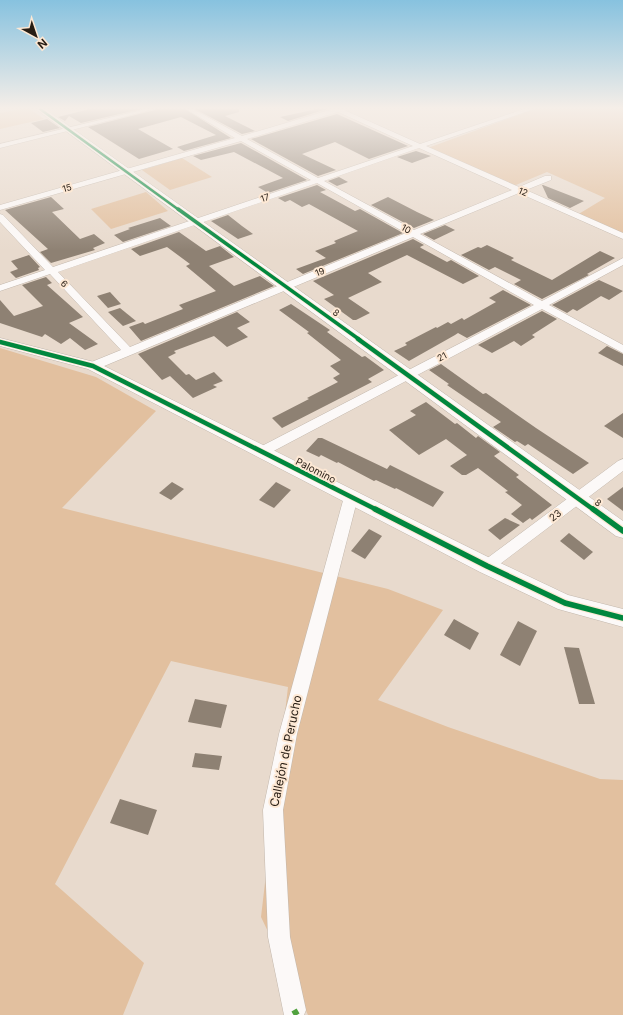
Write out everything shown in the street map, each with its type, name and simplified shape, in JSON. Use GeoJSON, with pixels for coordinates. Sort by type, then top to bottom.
{"type":"FeatureCollection","features":[{"type":"Feature","properties":{"kind":"street","name":"8"},"geometry":{"type":"LineString","coordinates":[[106,156],[623,531]]}},
{"type":"Feature","properties":{"kind":"street","name":"15"},"geometry":{"type":"LineString","coordinates":[[0,208],[177,156]]}},
{"type":"Feature","properties":{"kind":"street","name":"10"},"geometry":{"type":"LineString","coordinates":[[274,156],[623,350]]}},
{"type":"Feature","properties":{"kind":"street","name":"17"},"geometry":{"type":"LineString","coordinates":[[0,288],[389,156]]}},
{"type":"Feature","properties":{"kind":"street","name":"12"},"geometry":{"type":"LineString","coordinates":[[443,156],[623,236]]}},
{"type":"Feature","properties":{"kind":"street","name":"19"},"geometry":{"type":"LineString","coordinates":[[93,366],[548,178]]}},
{"type":"Feature","properties":{"kind":"street","name":"6"},"geometry":{"type":"LineString","coordinates":[[0,217],[129,352]]}},
{"type":"Feature","properties":{"kind":"street","name":"21"},"geometry":{"type":"LineString","coordinates":[[261,452],[407,374],[544,305],[623,261]]}},
{"type":"Feature","properties":{"kind":"street","name":"Palomino"},"geometry":{"type":"LineString","coordinates":[[0,342],[93,366],[488,566],[565,603],[623,618]]}},
{"type":"Feature","properties":{"kind":"street","name":"23"},"geometry":{"type":"LineString","coordinates":[[488,566],[623,464]]}},
{"type":"Feature","properties":{"kind":"street","name":"Callejón de Perucho"},"geometry":{"type":"LineString","coordinates":[[294,1010],[279,937],[273,810],[288,734],[351,497]]}},
{"type":"Feature","properties":{"kind":"shaded area"},"geometry":{"type":"Polygon","coordinates":[[[442,156],[623,156],[623,235],[577,215],[605,198],[547,172],[511,187],[442,156]]]}},
{"type":"Feature","properties":{"kind":"shaded area"},"geometry":{"type":"Polygon","coordinates":[[[182,158],[212,177],[170,190],[142,170],[182,158]]]}},
{"type":"Feature","properties":{"kind":"shaded area"},"geometry":{"type":"Polygon","coordinates":[[[146,192],[168,211],[111,229],[91,209],[146,192]]]}},
{"type":"Feature","properties":{"kind":"shaded area"},"geometry":{"type":"Polygon","coordinates":[[[0,348],[96,377],[156,411],[62,508],[388,589],[443,610],[378,700],[448,727],[600,779],[623,780],[623,1015],[308,1015],[261,917],[288,687],[171,661],[55,884],[144,963],[123,1015],[0,1015],[0,348]]]}},
{"type":"Feature","properties":{"kind":"building"},"geometry":{"type":"Polygon","coordinates":[[[135,156],[148,156],[139,159],[135,156]]]}},
{"type":"Feature","properties":{"kind":"building"},"geometry":{"type":"Polygon","coordinates":[[[194,156],[216,156],[201,160],[194,156]]]}},
{"type":"Feature","properties":{"kind":"building"},"geometry":{"type":"Polygon","coordinates":[[[242,156],[265,156],[307,180],[268,193],[258,187],[283,178],[242,156]]]}},
{"type":"Feature","properties":{"kind":"building"},"geometry":{"type":"Polygon","coordinates":[[[282,156],[307,156],[336,170],[318,176],[282,156]]]}},
{"type":"Feature","properties":{"kind":"building"},"geometry":{"type":"Polygon","coordinates":[[[364,156],[377,156],[369,159],[364,156]]]}},
{"type":"Feature","properties":{"kind":"building"},"geometry":{"type":"Polygon","coordinates":[[[399,156],[430,156],[412,163],[397,157],[399,156]]]}},
{"type":"Feature","properties":{"kind":"building"},"geometry":{"type":"Polygon","coordinates":[[[339,177],[348,182],[337,186],[328,181],[339,177]]]}},
{"type":"Feature","properties":{"kind":"building"},"geometry":{"type":"Polygon","coordinates":[[[317,185],[326,190],[320,192],[355,211],[360,209],[403,233],[303,274],[296,269],[326,258],[315,251],[336,243],[334,241],[358,231],[309,204],[302,207],[290,200],[285,202],[278,198],[317,185]]]}},
{"type":"Feature","properties":{"kind":"building"},"geometry":{"type":"Polygon","coordinates":[[[542,185],[584,201],[570,208],[548,198],[542,185]]]}},
{"type":"Feature","properties":{"kind":"building"},"geometry":{"type":"Polygon","coordinates":[[[51,197],[64,209],[52,212],[80,239],[94,234],[105,243],[93,248],[95,250],[51,263],[40,252],[48,249],[5,210],[51,197]]]}},
{"type":"Feature","properties":{"kind":"building"},"geometry":{"type":"Polygon","coordinates":[[[388,197],[434,220],[414,228],[371,205],[388,197]]]}},
{"type":"Feature","properties":{"kind":"building"},"geometry":{"type":"Polygon","coordinates":[[[228,215],[253,234],[238,239],[211,221],[228,215]]]}},
{"type":"Feature","properties":{"kind":"building"},"geometry":{"type":"Polygon","coordinates":[[[160,218],[171,226],[123,242],[114,235],[130,229],[128,228],[160,218]]]}},
{"type":"Feature","properties":{"kind":"building"},"geometry":{"type":"Polygon","coordinates":[[[445,225],[455,230],[434,240],[423,234],[445,225]]]}},
{"type":"Feature","properties":{"kind":"building"},"geometry":{"type":"Polygon","coordinates":[[[179,232],[206,251],[220,246],[234,257],[209,266],[234,286],[260,276],[274,286],[141,341],[129,327],[143,322],[145,324],[183,309],[179,305],[216,291],[186,266],[190,264],[167,247],[140,256],[131,249],[179,232]]]}},
{"type":"Feature","properties":{"kind":"building"},"geometry":{"type":"Polygon","coordinates":[[[413,239],[424,245],[420,247],[421,248],[447,262],[451,260],[479,276],[463,284],[407,255],[368,273],[382,282],[348,298],[370,313],[356,320],[353,320],[324,299],[334,295],[313,281],[413,239]]]}},
{"type":"Feature","properties":{"kind":"building"},"geometry":{"type":"Polygon","coordinates":[[[487,245],[514,258],[511,260],[552,280],[600,251],[615,258],[587,274],[589,275],[542,299],[514,284],[521,280],[495,267],[489,270],[461,255],[478,247],[481,248],[487,245]]]}},
{"type":"Feature","properties":{"kind":"building"},"geometry":{"type":"Polygon","coordinates":[[[29,255],[40,267],[38,268],[39,270],[16,278],[10,272],[18,269],[11,261],[29,255]]]}},
{"type":"Feature","properties":{"kind":"building"},"geometry":{"type":"Polygon","coordinates":[[[46,277],[52,283],[47,285],[83,317],[69,323],[98,344],[85,350],[70,338],[61,344],[45,334],[42,337],[0,323],[0,300],[14,316],[43,306],[22,285],[46,277]]]}},
{"type":"Feature","properties":{"kind":"building"},"geometry":{"type":"Polygon","coordinates":[[[599,280],[623,291],[609,300],[601,296],[577,311],[573,309],[567,313],[552,305],[599,280]]]}},
{"type":"Feature","properties":{"kind":"building"},"geometry":{"type":"Polygon","coordinates":[[[503,290],[531,305],[467,338],[458,333],[409,361],[394,351],[407,345],[405,343],[436,327],[437,328],[448,322],[451,324],[462,318],[464,320],[496,302],[489,298],[503,290]]]}},
{"type":"Feature","properties":{"kind":"building"},"geometry":{"type":"Polygon","coordinates":[[[110,292],[121,304],[108,308],[97,296],[110,292]]]}},
{"type":"Feature","properties":{"kind":"building"},"geometry":{"type":"Polygon","coordinates":[[[291,304],[330,330],[327,332],[362,357],[365,356],[384,370],[368,379],[372,382],[282,428],[272,418],[338,382],[333,378],[340,374],[330,366],[341,360],[307,333],[309,332],[279,310],[291,304]]]}},
{"type":"Feature","properties":{"kind":"building"},"geometry":{"type":"Polygon","coordinates":[[[120,308],[136,321],[123,326],[108,312],[120,308]]]}},
{"type":"Feature","properties":{"kind":"building"},"geometry":{"type":"Polygon","coordinates":[[[542,311],[557,319],[532,335],[535,337],[521,346],[514,341],[492,353],[478,345],[542,311]]]}},
{"type":"Feature","properties":{"kind":"building"},"geometry":{"type":"Polygon","coordinates":[[[237,312],[250,322],[237,328],[248,337],[227,347],[214,336],[174,351],[176,353],[168,357],[186,375],[189,374],[196,380],[214,372],[223,381],[213,385],[217,387],[193,398],[170,376],[162,380],[138,354],[237,312]]]}},
{"type":"Feature","properties":{"kind":"building"},"geometry":{"type":"Polygon","coordinates":[[[607,346],[623,354],[623,366],[598,353],[607,346]]]}},
{"type":"Feature","properties":{"kind":"building"},"geometry":{"type":"Polygon","coordinates":[[[441,364],[483,394],[486,393],[589,463],[573,474],[528,444],[525,446],[517,441],[515,442],[493,427],[501,422],[447,385],[449,384],[429,370],[441,364]]]}},
{"type":"Feature","properties":{"kind":"building"},"geometry":{"type":"Polygon","coordinates":[[[426,402],[455,424],[457,423],[476,438],[478,436],[500,452],[494,456],[519,475],[516,477],[552,505],[532,520],[530,518],[523,523],[511,514],[522,505],[505,492],[508,491],[478,468],[466,475],[462,475],[450,466],[467,455],[446,439],[419,455],[389,430],[416,415],[410,411],[426,402]]]}},
{"type":"Feature","properties":{"kind":"building"},"geometry":{"type":"Polygon","coordinates":[[[623,413],[623,438],[604,426],[623,413]]]}},
{"type":"Feature","properties":{"kind":"building"},"geometry":{"type":"Polygon","coordinates":[[[318,438],[322,438],[387,469],[390,465],[444,492],[433,507],[396,488],[395,489],[376,480],[374,481],[338,462],[337,463],[321,455],[319,457],[306,451],[318,438]]]}},
{"type":"Feature","properties":{"kind":"building"},"geometry":{"type":"Polygon","coordinates":[[[172,482],[184,489],[171,500],[159,493],[172,482]]]}},
{"type":"Feature","properties":{"kind":"building"},"geometry":{"type":"Polygon","coordinates":[[[276,482],[291,490],[274,508],[259,500],[276,482]]]}},
{"type":"Feature","properties":{"kind":"building"},"geometry":{"type":"Polygon","coordinates":[[[623,487],[623,511],[607,499],[623,487]]]}},
{"type":"Feature","properties":{"kind":"building"},"geometry":{"type":"Polygon","coordinates":[[[505,518],[520,525],[500,540],[488,530],[505,518]]]}},
{"type":"Feature","properties":{"kind":"building"},"geometry":{"type":"Polygon","coordinates":[[[369,529],[382,536],[365,559],[351,551],[369,529]]]}},
{"type":"Feature","properties":{"kind":"building"},"geometry":{"type":"Polygon","coordinates":[[[569,533],[593,552],[584,560],[560,541],[569,533]]]}},
{"type":"Feature","properties":{"kind":"building"},"geometry":{"type":"Polygon","coordinates":[[[454,619],[479,633],[470,650],[444,635],[454,619]]]}},
{"type":"Feature","properties":{"kind":"building"},"geometry":{"type":"Polygon","coordinates":[[[518,621],[537,631],[520,666],[500,655],[518,621]]]}},
{"type":"Feature","properties":{"kind":"building"},"geometry":{"type":"Polygon","coordinates":[[[564,647],[579,648],[595,704],[579,704],[564,647]]]}},
{"type":"Feature","properties":{"kind":"building"},"geometry":{"type":"Polygon","coordinates":[[[195,699],[227,705],[221,728],[188,722],[195,699]]]}},
{"type":"Feature","properties":{"kind":"building"},"geometry":{"type":"Polygon","coordinates":[[[195,753],[222,756],[219,770],[192,767],[195,753]]]}},
{"type":"Feature","properties":{"kind":"building"},"geometry":{"type":"Polygon","coordinates":[[[120,799],[157,810],[148,835],[110,823],[120,799]]]}},
{"type":"Feature","properties":{"kind":"marked path"},"geometry":{"type":"LineString","coordinates":[[294,1010],[297,1015]]}},
{"type":"Feature","properties":{"kind":"cycle path"},"geometry":{"type":"LineString","coordinates":[[105,156],[623,531]]}},
{"type":"Feature","properties":{"kind":"cycle path"},"geometry":{"type":"LineString","coordinates":[[0,342],[93,366],[487,566],[565,603],[623,618]]}}]}
